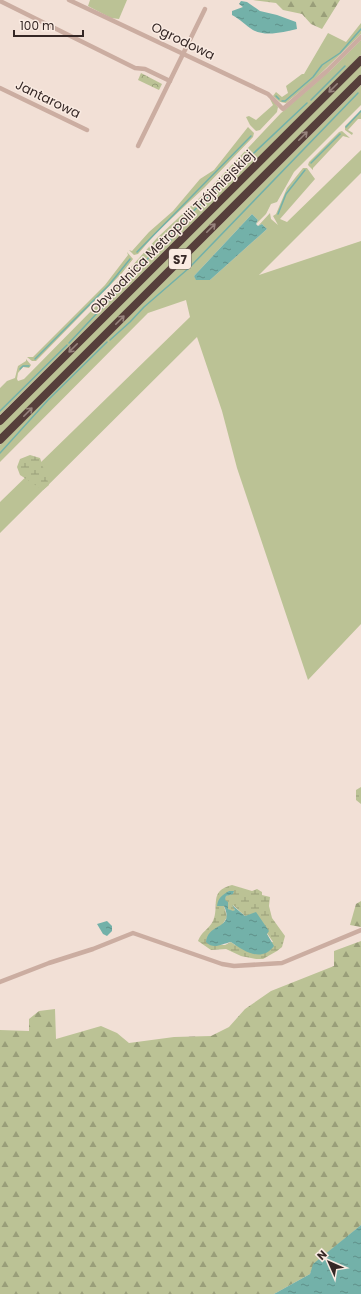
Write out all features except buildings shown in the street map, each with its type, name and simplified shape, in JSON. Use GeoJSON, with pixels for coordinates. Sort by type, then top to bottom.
{"type":"FeatureCollection","features":[{"type":"Feature","properties":{"kind":"highway","name":"Obwodnica Metropolii Trójmiejskiej"},"geometry":{"type":"LineString","coordinates":[[0,421],[361,60]]}},
{"type":"Feature","properties":{"kind":"highway","name":"Obwodnica Metropolii Trójmiejskiej"},"geometry":{"type":"LineString","coordinates":[[0,440],[361,79]]}},
{"type":"Feature","properties":{"kind":"street","name":"Ogrodowa"},"geometry":{"type":"LineString","coordinates":[[69,0],[268,94],[283,109],[327,71],[361,37]]}},
{"type":"Feature","properties":{"kind":"street"},"geometry":{"type":"LineString","coordinates":[[0,1],[135,68],[146,69],[170,81]]}},
{"type":"Feature","properties":{"kind":"street"},"geometry":{"type":"LineString","coordinates":[[138,146],[205,9]]}},
{"type":"Feature","properties":{"kind":"street","name":"Jantarowa"},"geometry":{"type":"LineString","coordinates":[[0,88],[87,130]]}},
{"type":"Feature","properties":{"kind":"street"},"geometry":{"type":"LineString","coordinates":[[0,982],[133,933],[222,964],[234,966],[282,963],[361,930]]}},
{"type":"Feature","properties":{"kind":"green space"},"geometry":{"type":"Polygon","coordinates":[[[90,0],[127,0],[119,19],[111,18],[88,6],[90,0]]]}},
{"type":"Feature","properties":{"kind":"green space"},"geometry":{"type":"Polygon","coordinates":[[[253,0],[340,0],[322,29],[311,24],[302,14],[283,10],[276,3],[253,0]]]}},
{"type":"Feature","properties":{"kind":"green space"},"geometry":{"type":"Polygon","coordinates":[[[361,23],[361,34],[314,80],[286,103],[280,102],[273,96],[276,92],[282,97],[288,93],[286,86],[304,74],[328,33],[346,42],[361,23]]]}},
{"type":"Feature","properties":{"kind":"green space"},"geometry":{"type":"Polygon","coordinates":[[[361,40],[361,55],[0,415],[0,388],[7,381],[15,378],[18,366],[26,361],[26,359],[31,365],[29,368],[23,367],[18,373],[18,381],[24,379],[99,303],[157,238],[211,187],[281,113],[331,70],[361,40]]]}},
{"type":"Feature","properties":{"kind":"green space"},"geometry":{"type":"Polygon","coordinates":[[[361,65],[361,75],[0,436],[0,425],[361,65]]]}},
{"type":"Feature","properties":{"kind":"green space"},"geometry":{"type":"Polygon","coordinates":[[[141,73],[162,84],[159,90],[138,80],[141,73]]]}},
{"type":"Feature","properties":{"kind":"green space"},"geometry":{"type":"Polygon","coordinates":[[[361,85],[361,105],[294,172],[277,202],[271,204],[266,214],[256,224],[258,220],[252,214],[194,276],[197,280],[210,280],[267,229],[262,224],[258,226],[270,213],[271,219],[278,225],[273,216],[276,214],[287,188],[303,168],[307,168],[315,179],[280,219],[287,222],[361,150],[361,173],[259,275],[361,241],[361,624],[308,680],[237,468],[222,411],[197,337],[0,533],[0,502],[190,317],[186,300],[148,313],[0,462],[0,445],[361,85]]]}},
{"type":"Feature","properties":{"kind":"green space"},"geometry":{"type":"Polygon","coordinates":[[[271,98],[278,107],[277,112],[260,130],[256,131],[250,125],[246,117],[249,116],[256,120],[273,105],[270,99],[271,98]]]}},
{"type":"Feature","properties":{"kind":"green space"},"geometry":{"type":"Polygon","coordinates":[[[361,110],[361,119],[358,119],[348,130],[353,133],[352,135],[345,130],[345,126],[361,110]]]}},
{"type":"Feature","properties":{"kind":"green space"},"geometry":{"type":"Polygon","coordinates":[[[248,127],[254,133],[253,137],[205,187],[156,233],[138,254],[134,255],[129,250],[132,251],[149,232],[173,211],[200,179],[214,170],[248,127]]]}},
{"type":"Feature","properties":{"kind":"green space"},"geometry":{"type":"Polygon","coordinates":[[[342,131],[350,138],[343,136],[313,168],[313,170],[308,165],[309,162],[339,132],[342,131]]]}},
{"type":"Feature","properties":{"kind":"green space"},"geometry":{"type":"Polygon","coordinates":[[[127,252],[133,259],[122,273],[36,361],[32,361],[27,357],[33,357],[105,285],[128,255],[127,252]]]}},
{"type":"Feature","properties":{"kind":"green space"},"geometry":{"type":"Polygon","coordinates":[[[30,455],[40,458],[49,485],[43,490],[20,475],[17,467],[20,459],[30,455]]]}},
{"type":"Feature","properties":{"kind":"green space"},"geometry":{"type":"Polygon","coordinates":[[[361,787],[361,804],[356,800],[356,790],[361,787]]]}},
{"type":"Feature","properties":{"kind":"green space"},"geometry":{"type":"Polygon","coordinates":[[[232,885],[252,891],[257,889],[262,892],[262,895],[270,897],[269,906],[272,918],[285,936],[282,947],[263,959],[256,959],[241,956],[226,949],[211,950],[198,941],[213,921],[217,895],[225,888],[232,885]],[[229,891],[218,906],[224,906],[227,917],[210,945],[225,945],[231,942],[235,945],[273,942],[254,914],[245,916],[233,905],[235,910],[233,912],[228,909],[225,900],[226,896],[234,892],[229,891]]]}},
{"type":"Feature","properties":{"kind":"green space"},"geometry":{"type":"Polygon","coordinates":[[[361,901],[361,927],[350,925],[356,904],[361,901]]]}},
{"type":"Feature","properties":{"kind":"green space"},"geometry":{"type":"Polygon","coordinates":[[[361,941],[361,1225],[314,1264],[310,1274],[274,1294],[0,1294],[0,1030],[29,1031],[29,1019],[39,1011],[55,1009],[56,1039],[101,1026],[117,1033],[129,1043],[174,1037],[211,1036],[229,1027],[245,1009],[271,991],[334,966],[334,951],[361,941]]]}},
{"type":"Feature","properties":{"kind":"water"},"geometry":{"type":"Polygon","coordinates":[[[241,1],[247,2],[260,11],[296,22],[297,29],[267,34],[255,31],[232,15],[232,11],[243,7],[239,4],[241,1]]]}},
{"type":"Feature","properties":{"kind":"water"},"geometry":{"type":"Polygon","coordinates":[[[252,214],[258,220],[256,224],[258,226],[262,224],[267,229],[210,280],[196,280],[194,276],[252,214]]]}},
{"type":"Feature","properties":{"kind":"water"},"geometry":{"type":"Polygon","coordinates":[[[229,891],[234,891],[233,894],[226,896],[225,900],[228,902],[228,909],[233,911],[235,910],[232,905],[245,916],[256,912],[269,931],[267,934],[274,946],[269,951],[258,955],[247,952],[231,942],[212,946],[206,942],[211,931],[224,923],[226,919],[224,906],[217,906],[221,897],[229,891]]]}},
{"type":"Feature","properties":{"kind":"water"},"geometry":{"type":"Polygon","coordinates":[[[107,921],[112,926],[112,931],[107,936],[103,934],[97,924],[107,921]]]}},
{"type":"Feature","properties":{"kind":"water"},"geometry":{"type":"Polygon","coordinates":[[[361,1225],[361,1294],[274,1294],[310,1274],[313,1264],[361,1225]]]}},
{"type":"Feature","properties":{"kind":"waterway"},"geometry":{"type":"LineString","coordinates":[[282,101],[285,101],[313,77],[322,65],[340,53],[361,29]]}},
{"type":"Feature","properties":{"kind":"waterway"},"geometry":{"type":"LineString","coordinates":[[311,100],[345,66]]}},
{"type":"Feature","properties":{"kind":"waterway"},"geometry":{"type":"LineString","coordinates":[[110,340],[144,307],[189,268],[358,93]]}},
{"type":"Feature","properties":{"kind":"waterway"},"geometry":{"type":"LineString","coordinates":[[276,96],[279,99]]}},
{"type":"Feature","properties":{"kind":"waterway"},"geometry":{"type":"LineString","coordinates":[[222,183],[307,103]]}},
{"type":"Feature","properties":{"kind":"waterway"},"geometry":{"type":"LineString","coordinates":[[346,127],[361,111]]}},
{"type":"Feature","properties":{"kind":"waterway"},"geometry":{"type":"LineString","coordinates":[[311,163],[340,134]]}},
{"type":"Feature","properties":{"kind":"waterway"},"geometry":{"type":"LineString","coordinates":[[137,252],[251,136]]}},
{"type":"Feature","properties":{"kind":"waterway"},"geometry":{"type":"LineString","coordinates":[[278,214],[286,194],[305,170]]}},
{"type":"Feature","properties":{"kind":"waterway"},"geometry":{"type":"LineString","coordinates":[[135,273],[166,238],[220,185]]}},
{"type":"Feature","properties":{"kind":"waterway"},"geometry":{"type":"LineString","coordinates":[[167,237],[171,240]]}},
{"type":"Feature","properties":{"kind":"waterway"},"geometry":{"type":"LineString","coordinates":[[35,359],[109,285],[130,259]]}},
{"type":"Feature","properties":{"kind":"waterway"},"geometry":{"type":"LineString","coordinates":[[185,264],[189,268]]}},
{"type":"Feature","properties":{"kind":"waterway"},"geometry":{"type":"LineString","coordinates":[[69,343],[133,275]]}},
{"type":"Feature","properties":{"kind":"waterway"},"geometry":{"type":"LineString","coordinates":[[0,453],[48,400],[107,342]]}},
{"type":"Feature","properties":{"kind":"waterway"},"geometry":{"type":"LineString","coordinates":[[0,411],[67,345]]}},
{"type":"Feature","properties":{"kind":"waterway"},"geometry":{"type":"LineString","coordinates":[[20,369],[23,366],[29,366]]}}]}
